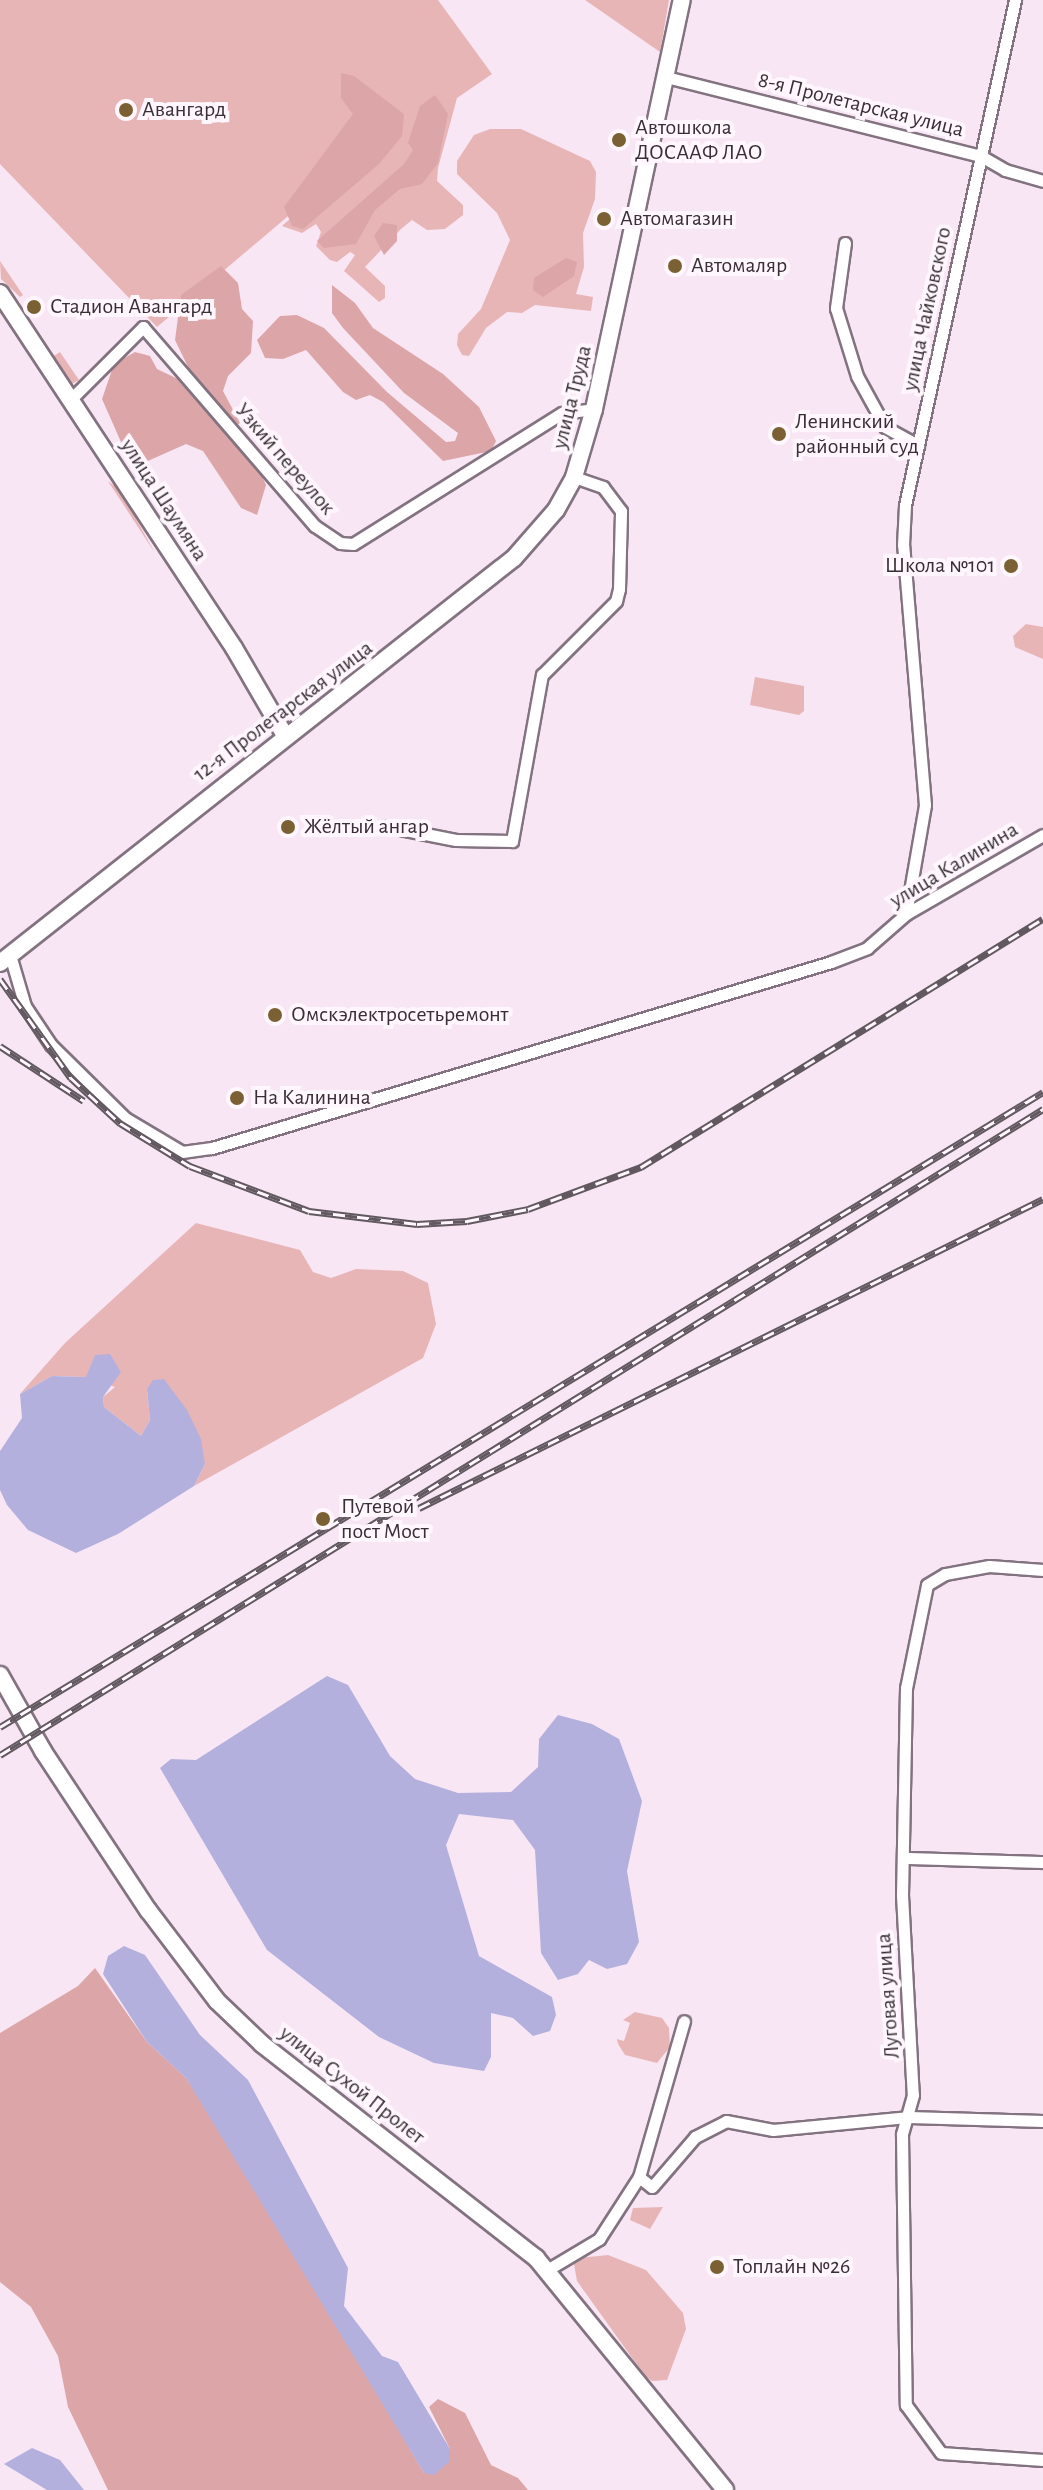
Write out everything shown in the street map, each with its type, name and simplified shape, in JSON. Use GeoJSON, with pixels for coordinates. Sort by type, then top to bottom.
{"type":"FeatureCollection","features":[{"type":"Feature","properties":{"kind":"main road","name":"улица Труда"},"geometry":{"type":"LineString","coordinates":[[574,477],[594,409],[682,0]]}},
{"type":"Feature","properties":{"kind":"main road","name":"улица Шаумяна"},"geometry":{"type":"LineString","coordinates":[[0,293],[234,648],[284,734]]}},
{"type":"Feature","properties":{"kind":"main road","name":"12-я Пролетарская улица"},"geometry":{"type":"LineString","coordinates":[[5,959],[284,734],[514,558],[556,510],[574,477]]}},
{"type":"Feature","properties":{"kind":"main road","name":"улица Сухой Пролет"},"geometry":{"type":"LineString","coordinates":[[0,1675],[43,1751],[148,1910],[217,2001],[262,2044],[487,2215],[547,2270],[725,2490]]}},
{"type":"Feature","properties":{"kind":"street","name":"улица Чайковского"},"geometry":{"type":"LineString","coordinates":[[906,914],[925,805],[903,545],[918,445],[1015,0]]}},
{"type":"Feature","properties":{"kind":"street","name":"8-я Пролетарская улица"},"geometry":{"type":"LineString","coordinates":[[666,77],[981,156],[1005,170],[1043,181]]}},
{"type":"Feature","properties":{"kind":"street"},"geometry":{"type":"LineString","coordinates":[[845,243],[836,308],[857,376],[885,427],[918,445]]}},
{"type":"Feature","properties":{"kind":"street","name":"Узкий переулок"},"geometry":{"type":"LineString","coordinates":[[71,399],[143,327],[315,526],[340,543],[353,544],[562,413],[594,409]]}},
{"type":"Feature","properties":{"kind":"street","name":"улица Труда"},"geometry":{"type":"LineString","coordinates":[[385,826],[456,840],[509,844],[518,819],[542,675],[616,601],[619,589],[621,511],[603,487],[574,477]]}},
{"type":"Feature","properties":{"kind":"street","name":"улица Калинина"},"geometry":{"type":"LineString","coordinates":[[5,959],[25,1006],[51,1045],[125,1118],[182,1152],[223,1145],[831,962],[867,948],[906,914],[1043,835]]}},
{"type":"Feature","properties":{"kind":"street","name":"Луговая улица"},"geometry":{"type":"LineString","coordinates":[[1043,1570],[989,1566],[945,1574],[927,1585],[906,1688],[906,1858],[902,1895],[912,2041],[909,2117],[902,2134],[906,2405],[941,2453],[1043,2460]]}},
{"type":"Feature","properties":{"kind":"street"},"geometry":{"type":"LineString","coordinates":[[906,1858],[1043,1862]]}},
{"type":"Feature","properties":{"kind":"street"},"geometry":{"type":"LineString","coordinates":[[547,2270],[599,2239],[639,2177],[684,2021]]}},
{"type":"Feature","properties":{"kind":"street"},"geometry":{"type":"LineString","coordinates":[[639,2177],[652,2187],[695,2137],[726,2121],[773,2130],[909,2117],[1043,2121]]}},
{"type":"Feature","properties":{"kind":"shaded area"},"geometry":{"type":"Polygon","coordinates":[[[0,0],[438,0],[492,74],[457,98],[438,168],[437,181],[463,205],[463,215],[445,229],[427,230],[412,220],[401,229],[365,267],[385,286],[385,298],[379,302],[344,271],[355,255],[350,252],[337,262],[330,260],[316,246],[321,232],[316,224],[302,233],[282,226],[358,157],[157,327],[0,164],[0,0]]]}},
{"type":"Feature","properties":{"kind":"shaded area"},"geometry":{"type":"Polygon","coordinates":[[[585,0],[669,0],[660,52],[585,0]]]}},
{"type":"Feature","properties":{"kind":"shaded area"},"geometry":{"type":"Polygon","coordinates":[[[341,73],[354,76],[404,114],[402,136],[379,164],[303,229],[292,226],[284,207],[353,114],[341,98],[341,73]]]}},
{"type":"Feature","properties":{"kind":"shaded area"},"geometry":{"type":"Polygon","coordinates":[[[435,95],[448,114],[438,163],[422,184],[400,189],[375,210],[356,244],[324,248],[317,241],[404,164],[413,150],[408,143],[420,106],[435,95]]]}},
{"type":"Feature","properties":{"kind":"shaded area"},"geometry":{"type":"Polygon","coordinates":[[[490,129],[521,129],[590,161],[596,172],[595,199],[583,233],[584,267],[576,294],[593,297],[591,311],[535,305],[522,313],[507,312],[486,328],[469,356],[462,355],[457,345],[458,334],[481,309],[510,240],[497,213],[457,174],[457,161],[474,135],[490,129]]]}},
{"type":"Feature","properties":{"kind":"shaded area"},"geometry":{"type":"Polygon","coordinates":[[[383,223],[397,225],[397,241],[384,255],[374,236],[383,223]]]}},
{"type":"Feature","properties":{"kind":"shaded area"},"geometry":{"type":"Polygon","coordinates":[[[566,258],[577,262],[574,276],[543,297],[533,290],[534,278],[566,258]]]}},
{"type":"Feature","properties":{"kind":"shaded area"},"geometry":{"type":"Polygon","coordinates":[[[0,261],[23,295],[20,297],[1,279],[0,261]]]}},
{"type":"Feature","properties":{"kind":"shaded area"},"geometry":{"type":"Polygon","coordinates":[[[221,266],[238,283],[242,309],[253,321],[251,353],[228,376],[223,391],[240,423],[225,433],[259,469],[266,485],[257,515],[241,508],[203,451],[186,444],[141,464],[121,442],[102,399],[114,364],[135,352],[150,356],[157,369],[178,379],[190,371],[175,340],[181,295],[221,266]]]}},
{"type":"Feature","properties":{"kind":"shaded area"},"geometry":{"type":"Polygon","coordinates":[[[332,285],[355,303],[373,328],[443,374],[479,407],[496,441],[491,451],[443,461],[383,402],[370,395],[356,400],[343,392],[306,350],[283,359],[265,358],[257,340],[280,316],[297,315],[324,328],[387,392],[446,442],[455,441],[458,433],[404,393],[343,328],[332,313],[332,285]]]}},
{"type":"Feature","properties":{"kind":"shaded area"},"geometry":{"type":"Polygon","coordinates":[[[60,352],[79,380],[70,385],[52,357],[60,352]]]}},
{"type":"Feature","properties":{"kind":"shaded area"},"geometry":{"type":"Polygon","coordinates":[[[108,481],[120,490],[155,553],[108,481]]]}},
{"type":"Feature","properties":{"kind":"shaded area"},"geometry":{"type":"Polygon","coordinates":[[[1026,624],[1043,627],[1043,659],[1015,647],[1013,636],[1026,624]]]}},
{"type":"Feature","properties":{"kind":"shaded area"},"geometry":{"type":"Polygon","coordinates":[[[755,677],[804,686],[804,711],[799,715],[750,705],[755,677]]]}},
{"type":"Feature","properties":{"kind":"shaded area"},"geometry":{"type":"Polygon","coordinates":[[[196,1223],[300,1250],[313,1272],[331,1278],[356,1269],[403,1271],[428,1283],[436,1324],[423,1358],[194,1486],[205,1464],[147,1389],[150,1420],[141,1436],[104,1407],[103,1397],[115,1387],[86,1377],[52,1376],[20,1394],[65,1343],[196,1223]]]}},
{"type":"Feature","properties":{"kind":"shaded area"},"geometry":{"type":"Polygon","coordinates":[[[110,1354],[121,1372],[103,1397],[104,1407],[141,1436],[150,1420],[147,1389],[153,1380],[164,1379],[187,1410],[201,1439],[205,1464],[194,1486],[118,1534],[76,1553],[28,1530],[7,1505],[0,1490],[0,1451],[22,1418],[20,1394],[52,1376],[86,1377],[95,1355],[110,1354]]]}},
{"type":"Feature","properties":{"kind":"shaded area"},"geometry":{"type":"Polygon","coordinates":[[[327,1676],[348,1685],[390,1756],[415,1779],[458,1793],[511,1792],[538,1767],[539,1739],[558,1715],[592,1724],[619,1739],[642,1801],[627,1871],[639,1942],[627,1964],[607,1969],[589,1960],[578,1974],[558,1980],[541,1953],[535,1850],[513,1820],[459,1814],[446,1845],[479,1956],[552,1997],[556,2015],[550,2031],[533,2036],[513,2018],[491,2013],[491,2057],[484,2071],[434,2063],[379,2037],[267,1950],[160,1768],[171,1759],[196,1760],[327,1676]]]}},
{"type":"Feature","properties":{"kind":"shaded area"},"geometry":{"type":"Polygon","coordinates":[[[124,1946],[145,1955],[200,2035],[248,2080],[348,2268],[344,2306],[382,2356],[398,2362],[450,2449],[450,2461],[434,2475],[424,2473],[186,2078],[147,2042],[103,1974],[108,1956],[124,1946]]]}},
{"type":"Feature","properties":{"kind":"shaded area"},"geometry":{"type":"Polygon","coordinates":[[[95,1968],[147,2042],[186,2078],[238,2157],[424,2473],[450,2449],[429,2407],[438,2399],[465,2413],[491,2465],[518,2478],[528,2490],[108,2490],[68,2407],[58,2356],[31,2307],[0,2282],[0,2033],[78,1986],[95,1968]]]}},
{"type":"Feature","properties":{"kind":"shaded area"},"geometry":{"type":"Polygon","coordinates":[[[635,2012],[662,2018],[669,2028],[670,2047],[657,2063],[625,2055],[618,2044],[617,2039],[624,2041],[630,2023],[623,2020],[635,2012]]]}},
{"type":"Feature","properties":{"kind":"shaded area"},"geometry":{"type":"Polygon","coordinates":[[[663,2207],[650,2229],[630,2220],[633,2208],[663,2207]]]}},
{"type":"Feature","properties":{"kind":"shaded area"},"geometry":{"type":"Polygon","coordinates":[[[608,2255],[646,2270],[683,2313],[686,2329],[667,2380],[652,2381],[645,2376],[577,2281],[574,2264],[579,2258],[608,2255]]]}},
{"type":"Feature","properties":{"kind":"shaded area"},"geometry":{"type":"Polygon","coordinates":[[[32,2448],[60,2460],[84,2490],[47,2490],[4,2464],[32,2448]]]}},
{"type":"Feature","properties":{"kind":"railway"},"geometry":{"type":"LineString","coordinates":[[0,979],[71,1078],[120,1123],[190,1166],[309,1211],[417,1224],[467,1221],[528,1209],[641,1167],[1043,919]]}},
{"type":"Feature","properties":{"kind":"railway"},"geometry":{"type":"LineString","coordinates":[[0,1046],[84,1101]]}},
{"type":"Feature","properties":{"kind":"railway"},"geometry":{"type":"LineString","coordinates":[[0,1727],[1043,1092]]}},
{"type":"Feature","properties":{"kind":"railway"},"geometry":{"type":"LineString","coordinates":[[0,1755],[1043,1109]]}},
{"type":"Feature","properties":{"kind":"railway"},"geometry":{"type":"LineString","coordinates":[[419,1508],[1043,1199]]}},
{"type":"Feature","properties":{"kind":"place","name":"Авангард"},"geometry":{"type":"Point","coordinates":[126,110]}},
{"type":"Feature","properties":{"kind":"place","name":"Автошкола ДОСААФ ЛАО"},"geometry":{"type":"Point","coordinates":[619,140]}},
{"type":"Feature","properties":{"kind":"place","name":"Автомагазин"},"geometry":{"type":"Point","coordinates":[604,219]}},
{"type":"Feature","properties":{"kind":"place","name":"Автомаляр"},"geometry":{"type":"Point","coordinates":[675,266]}},
{"type":"Feature","properties":{"kind":"place","name":"Стадион Авангард"},"geometry":{"type":"Point","coordinates":[34,307]}},
{"type":"Feature","properties":{"kind":"place","name":"Ленинский районный суд"},"geometry":{"type":"Point","coordinates":[779,434]}},
{"type":"Feature","properties":{"kind":"place","name":"Школа №101"},"geometry":{"type":"Point","coordinates":[1011,566]}},
{"type":"Feature","properties":{"kind":"place","name":"Жёлтый ангар"},"geometry":{"type":"Point","coordinates":[288,827]}},
{"type":"Feature","properties":{"kind":"place","name":"Омскэлектросетьремонт"},"geometry":{"type":"Point","coordinates":[275,1015]}},
{"type":"Feature","properties":{"kind":"place","name":"На Калинина"},"geometry":{"type":"Point","coordinates":[237,1098]}},
{"type":"Feature","properties":{"kind":"place","name":"Путевой пост Мост"},"geometry":{"type":"Point","coordinates":[323,1519]}},
{"type":"Feature","properties":{"kind":"place","name":"Топлайн №26"},"geometry":{"type":"Point","coordinates":[717,2267]}}]}
